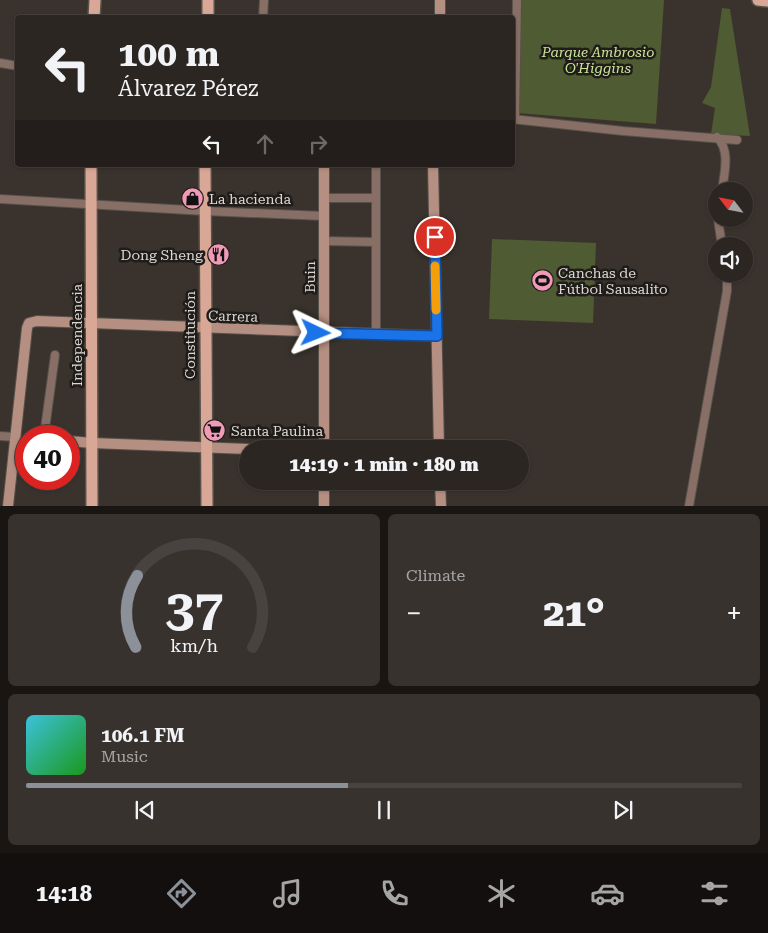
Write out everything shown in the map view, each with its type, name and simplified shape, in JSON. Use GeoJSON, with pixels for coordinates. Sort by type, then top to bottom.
{"type":"FeatureCollection","features":[{"type":"Feature","properties":{"kind":"main road"},"geometry":{"type":"LineString","coordinates":[[94,15],[95,0]]}},
{"type":"Feature","properties":{"kind":"main road"},"geometry":{"type":"LineString","coordinates":[[208,0],[208,15]]}},
{"type":"Feature","properties":{"kind":"main road"},"geometry":{"type":"LineString","coordinates":[[758,0],[768,1]]}},
{"type":"Feature","properties":{"kind":"main road","name":"Independencia"},"geometry":{"type":"LineString","coordinates":[[91,167],[93,324],[92,506]]}},
{"type":"Feature","properties":{"kind":"main road","name":"Constitución"},"geometry":{"type":"LineString","coordinates":[[205,167],[207,506]]}},
{"type":"Feature","properties":{"kind":"street"},"geometry":{"type":"LineString","coordinates":[[263,15],[264,0]]}},
{"type":"Feature","properties":{"kind":"street"},"geometry":{"type":"LineString","coordinates":[[440,0],[440,15]]}},
{"type":"Feature","properties":{"kind":"street"},"geometry":{"type":"LineString","coordinates":[[515,79],[517,0]]}},
{"type":"Feature","properties":{"kind":"street"},"geometry":{"type":"LineString","coordinates":[[0,63],[15,66]]}},
{"type":"Feature","properties":{"kind":"street"},"geometry":{"type":"LineString","coordinates":[[515,119],[623,131],[737,140]]}},
{"type":"Feature","properties":{"kind":"street"},"geometry":{"type":"LineString","coordinates":[[717,137],[722,142],[725,153],[726,162],[723,182]]}},
{"type":"Feature","properties":{"kind":"street","name":"Buin"},"geometry":{"type":"LineString","coordinates":[[324,167],[324,440]]}},
{"type":"Feature","properties":{"kind":"street"},"geometry":{"type":"LineString","coordinates":[[376,167],[376,334]]}},
{"type":"Feature","properties":{"kind":"street"},"geometry":{"type":"LineString","coordinates":[[433,167],[439,440]]}},
{"type":"Feature","properties":{"kind":"street"},"geometry":{"type":"LineString","coordinates":[[324,198],[376,198]]}},
{"type":"Feature","properties":{"kind":"street"},"geometry":{"type":"LineString","coordinates":[[0,199],[324,216]]}},
{"type":"Feature","properties":{"kind":"street"},"geometry":{"type":"LineString","coordinates":[[324,241],[376,242]]}},
{"type":"Feature","properties":{"kind":"street"},"geometry":{"type":"LineString","coordinates":[[689,506],[727,282]]}},
{"type":"Feature","properties":{"kind":"street","name":"Carrera"},"geometry":{"type":"LineString","coordinates":[[16,425],[29,323],[37,321],[437,336]]}},
{"type":"Feature","properties":{"kind":"street"},"geometry":{"type":"LineString","coordinates":[[45,425],[55,355]]}},
{"type":"Feature","properties":{"kind":"street"},"geometry":{"type":"LineString","coordinates":[[0,436],[15,437],[8,506]]}},
{"type":"Feature","properties":{"kind":"street"},"geometry":{"type":"LineString","coordinates":[[80,442],[239,449]]}},
{"type":"Feature","properties":{"kind":"street"},"geometry":{"type":"LineString","coordinates":[[324,490],[324,506]]}},
{"type":"Feature","properties":{"kind":"street"},"geometry":{"type":"LineString","coordinates":[[440,490],[441,506]]}},
{"type":"Feature","properties":{"kind":"green space","name":"Parque Ambrosio O'Higgins"},"geometry":{"type":"Polygon","coordinates":[[[522,0],[664,0],[656,124],[517,113],[522,0]]]}},
{"type":"Feature","properties":{"kind":"green space"},"geometry":{"type":"Polygon","coordinates":[[[722,8],[730,9],[750,136],[711,134],[715,108],[702,103],[711,87],[722,8]]]}},
{"type":"Feature","properties":{"kind":"green space","name":"Canchas de Fútbol Sausalito"},"geometry":{"type":"Polygon","coordinates":[[[492,239],[596,243],[593,323],[489,319],[492,239]]]}},
{"type":"Feature","properties":{"kind":"slow traffic"},"geometry":{"type":"LineString","coordinates":[[435,266],[436,310]]}},
{"type":"Feature","properties":{"kind":"place","name":"La hacienda"},"geometry":{"type":"Point","coordinates":[193,199]}},
{"type":"Feature","properties":{"kind":"place","name":"Dong Sheng"},"geometry":{"type":"Point","coordinates":[219,255]}},
{"type":"Feature","properties":{"kind":"place","name":"Canchas de Fútbol Sausalito"},"geometry":{"type":"Point","coordinates":[542,281]}},
{"type":"Feature","properties":{"kind":"place","name":"Santa Paulina"},"geometry":{"type":"Point","coordinates":[215,431]}},
{"type":"Feature","properties":{"kind":"route"},"geometry":{"type":"LineString","coordinates":[[316,333],[437,336],[435,237]]}}]}
